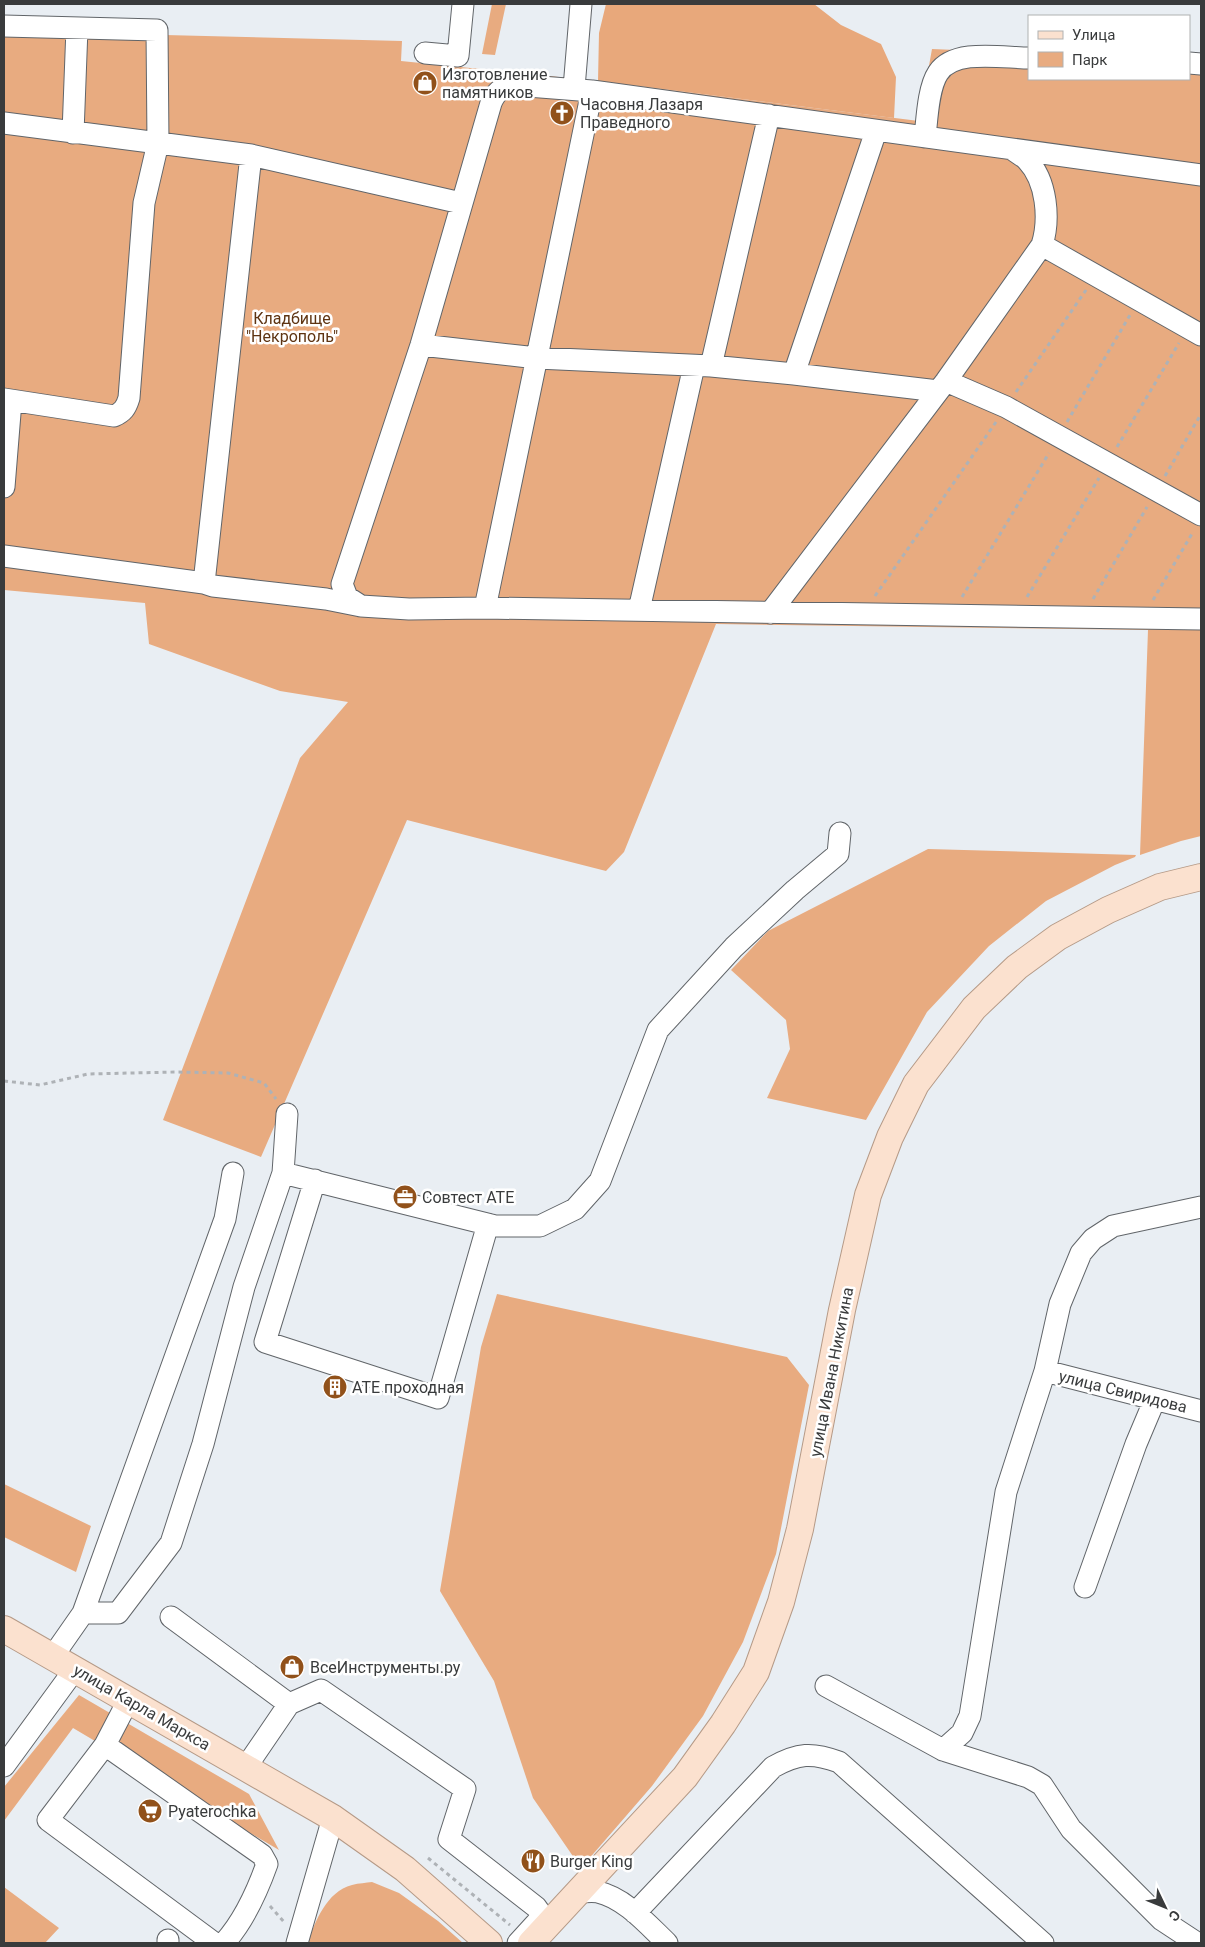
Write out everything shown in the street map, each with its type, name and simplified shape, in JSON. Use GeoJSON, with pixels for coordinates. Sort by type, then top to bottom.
{"type":"FeatureCollection","features":[{"type":"Feature","properties":{"kind":"main road","name":"улица Ивана Никитина"},"geometry":{"type":"LineString","coordinates":[[531,1943],[685,1777],[723,1724],[756,1672],[781,1602],[800,1529],[842,1310],[868,1195],[890,1137],[916,1084],[974,1008],[1017,967],[1058,938],[1108,910],[1160,887],[1201,877]]}},
{"type":"Feature","properties":{"kind":"main road","name":"улица Карла Маркса"},"geometry":{"type":"LineString","coordinates":[[4,1629],[334,1818],[437,1896],[490,1943]]}},
{"type":"Feature","properties":{"kind":"street"},"geometry":{"type":"LineString","coordinates":[[425,53],[458,56],[463,4]]}},
{"type":"Feature","properties":{"kind":"street"},"geometry":{"type":"LineString","coordinates":[[485,608],[537,358],[583,90],[581,4]]}},
{"type":"Feature","properties":{"kind":"street"},"geometry":{"type":"LineString","coordinates":[[4,26],[156,30],[158,143],[144,203],[129,398],[126,407],[121,413],[114,416],[8,400],[4,487]]}},
{"type":"Feature","properties":{"kind":"street"},"geometry":{"type":"LineString","coordinates":[[73,133],[77,28]]}},
{"type":"Feature","properties":{"kind":"street"},"geometry":{"type":"LineString","coordinates":[[925,137],[935,81],[938,74],[951,61],[964,57],[1028,58]]}},
{"type":"Feature","properties":{"kind":"street"},"geometry":{"type":"LineString","coordinates":[[326,599],[336,593],[342,584],[421,345],[491,103],[500,89],[515,85],[583,90],[1201,175]]}},
{"type":"Feature","properties":{"kind":"street"},"geometry":{"type":"LineString","coordinates":[[639,610],[769,115]]}},
{"type":"Feature","properties":{"kind":"street"},"geometry":{"type":"LineString","coordinates":[[4,124],[250,156],[461,203]]}},
{"type":"Feature","properties":{"kind":"street"},"geometry":{"type":"LineString","coordinates":[[794,374],[876,131]]}},
{"type":"Feature","properties":{"kind":"street"},"geometry":{"type":"LineString","coordinates":[[770,613],[942,386],[1042,245],[1046,231],[1046,213],[1039,177],[1027,160],[1011,149]]}},
{"type":"Feature","properties":{"kind":"street"},"geometry":{"type":"LineString","coordinates":[[1039,177],[1043,162],[1052,154]]}},
{"type":"Feature","properties":{"kind":"street"},"geometry":{"type":"LineString","coordinates":[[204,583],[250,156]]}},
{"type":"Feature","properties":{"kind":"street"},"geometry":{"type":"LineString","coordinates":[[1042,245],[1201,334]]}},
{"type":"Feature","properties":{"kind":"street"},"geometry":{"type":"LineString","coordinates":[[421,345],[537,358],[703,366],[942,386],[1006,407],[1157,491],[1199,521]]}},
{"type":"Feature","properties":{"kind":"street"},"geometry":{"type":"LineString","coordinates":[[4,556],[204,583],[213,586],[326,599],[361,606],[410,609],[485,608],[1201,619]]}},
{"type":"Feature","properties":{"kind":"street"},"geometry":{"type":"LineString","coordinates":[[342,584],[347,598],[361,606]]}},
{"type":"Feature","properties":{"kind":"street"},"geometry":{"type":"LineString","coordinates":[[284,1173],[495,1226],[540,1226],[575,1209],[600,1180],[658,1030],[734,948],[795,890],[838,854],[840,834]]}},
{"type":"Feature","properties":{"kind":"street"},"geometry":{"type":"LineString","coordinates":[[83,1613],[118,1613],[171,1543],[203,1444],[244,1287],[284,1173],[287,1114]]}},
{"type":"Feature","properties":{"kind":"street"},"geometry":{"type":"LineString","coordinates":[[53,1656],[83,1613],[225,1219],[233,1173]]}},
{"type":"Feature","properties":{"kind":"street"},"geometry":{"type":"LineString","coordinates":[[314,1180],[265,1342],[438,1398],[488,1224]]}},
{"type":"Feature","properties":{"kind":"street"},"geometry":{"type":"LineString","coordinates":[[943,1750],[962,1732],[970,1716],[1006,1492],[1045,1371],[1060,1304],[1081,1253],[1093,1239],[1113,1226],[1201,1207]]}},
{"type":"Feature","properties":{"kind":"street","name":"улица Свиридова"},"geometry":{"type":"LineString","coordinates":[[1045,1371],[1201,1411]]}},
{"type":"Feature","properties":{"kind":"street"},"geometry":{"type":"LineString","coordinates":[[1085,1587],[1136,1444],[1155,1399]]}},
{"type":"Feature","properties":{"kind":"street"},"geometry":{"type":"LineString","coordinates":[[171,1617],[289,1704]]}},
{"type":"Feature","properties":{"kind":"street"},"geometry":{"type":"LineString","coordinates":[[4,1766],[75,1669]]}},
{"type":"Feature","properties":{"kind":"street"},"geometry":{"type":"LineString","coordinates":[[826,1686],[943,1750],[1028,1777],[1042,1785],[1071,1829],[1162,1920],[1197,1943]]}},
{"type":"Feature","properties":{"kind":"street"},"geometry":{"type":"LineString","coordinates":[[246,1766],[289,1704],[321,1690],[465,1789],[449,1839],[536,1907],[540,1914],[539,1920],[518,1943]]}},
{"type":"Feature","properties":{"kind":"street"},"geometry":{"type":"LineString","coordinates":[[129,1699],[105,1744],[48,1820],[214,1943]]}},
{"type":"Feature","properties":{"kind":"street"},"geometry":{"type":"LineString","coordinates":[[105,1744],[262,1855],[267,1864],[257,1891],[232,1934],[224,1943]]}},
{"type":"Feature","properties":{"kind":"street"},"geometry":{"type":"LineString","coordinates":[[635,1913],[773,1767],[790,1758],[820,1755],[840,1762],[1043,1943]]}},
{"type":"Feature","properties":{"kind":"street"},"geometry":{"type":"LineString","coordinates":[[296,1943],[334,1818]]}},
{"type":"Feature","properties":{"kind":"street"},"geometry":{"type":"LineString","coordinates":[[579,1892],[598,1892],[619,1902],[635,1913],[667,1943]]}},
{"type":"Feature","properties":{"kind":"path"},"geometry":{"type":"LineString","coordinates":[[862,614],[1096,275]]}},
{"type":"Feature","properties":{"kind":"path"},"geometry":{"type":"LineString","coordinates":[[951,616],[1140,300]]}},
{"type":"Feature","properties":{"kind":"path"},"geometry":{"type":"LineString","coordinates":[[1082,617],[1201,414]]}},
{"type":"Feature","properties":{"kind":"path"},"geometry":{"type":"LineString","coordinates":[[1142,618],[1199,521]]}},
{"type":"Feature","properties":{"kind":"path"},"geometry":{"type":"LineString","coordinates":[[4,1081],[40,1085],[88,1074],[228,1073],[264,1083],[287,1114]]}},
{"type":"Feature","properties":{"kind":"green space"},"geometry":{"type":"Polygon","coordinates":[[[492,4],[506,4],[495,55],[482,54],[492,4]]]}},
{"type":"Feature","properties":{"kind":"green space","name":"Кладбище \"Некрополь\""},"geometry":{"type":"Polygon","coordinates":[[[4,18],[165,35],[402,41],[401,61],[598,81],[919,121],[932,49],[1028,53],[1028,80],[1190,80],[1190,59],[1201,60],[1201,836],[1140,855],[1148,630],[716,624],[624,852],[606,871],[407,820],[261,1157],[163,1120],[300,758],[348,702],[280,691],[149,644],[145,603],[4,590],[4,18]]]}},
{"type":"Feature","properties":{"kind":"green space"},"geometry":{"type":"Polygon","coordinates":[[[928,849],[1136,855],[1046,901],[989,946],[927,1012],[866,1120],[767,1098],[790,1049],[786,1020],[731,970],[768,931],[928,849]]]}},
{"type":"Feature","properties":{"kind":"green space"},"geometry":{"type":"Polygon","coordinates":[[[497,1294],[787,1357],[809,1385],[776,1554],[743,1642],[703,1716],[652,1786],[581,1868],[533,1798],[494,1681],[440,1591],[481,1347],[497,1294]]]}},
{"type":"Feature","properties":{"kind":"green space"},"geometry":{"type":"Polygon","coordinates":[[[4,1484],[91,1526],[76,1572],[4,1537],[4,1484]]]}},
{"type":"Feature","properties":{"kind":"green space"},"geometry":{"type":"Polygon","coordinates":[[[79,1695],[249,1794],[279,1850],[73,1728],[4,1821],[4,1787],[79,1695]]]}},
{"type":"Feature","properties":{"kind":"green space"},"geometry":{"type":"Polygon","coordinates":[[[372,1882],[399,1893],[438,1921],[463,1943],[307,1943],[323,1908],[335,1894],[352,1885],[372,1882]]]}},
{"type":"Feature","properties":{"kind":"green space"},"geometry":{"type":"Polygon","coordinates":[[[4,1887],[59,1928],[45,1943],[4,1943],[4,1887]]]}},
{"type":"Feature","properties":{"kind":"shaded area"},"geometry":{"type":"Polygon","coordinates":[[[606,4],[814,4],[841,25],[881,44],[896,77],[894,118],[598,81],[599,33],[606,4]]]}},
{"type":"Feature","properties":{"kind":"place","name":"Изготовление памятников"},"geometry":{"type":"Point","coordinates":[425,83]}},
{"type":"Feature","properties":{"kind":"place","name":"Часовня Лазаря Праведного"},"geometry":{"type":"Point","coordinates":[562,113]}},
{"type":"Feature","properties":{"kind":"place","name":"Совтест АТЕ"},"geometry":{"type":"Point","coordinates":[405,1197]}},
{"type":"Feature","properties":{"kind":"place","name":"АТЕ проходная"},"geometry":{"type":"Point","coordinates":[335,1387]}},
{"type":"Feature","properties":{"kind":"place","name":"ВсеИнструменты.ру"},"geometry":{"type":"Point","coordinates":[292,1667]}},
{"type":"Feature","properties":{"kind":"place","name":"Pyaterochka"},"geometry":{"type":"Point","coordinates":[150,1811]}},
{"type":"Feature","properties":{"kind":"place","name":"Burger King"},"geometry":{"type":"Point","coordinates":[533,1861]}}]}
